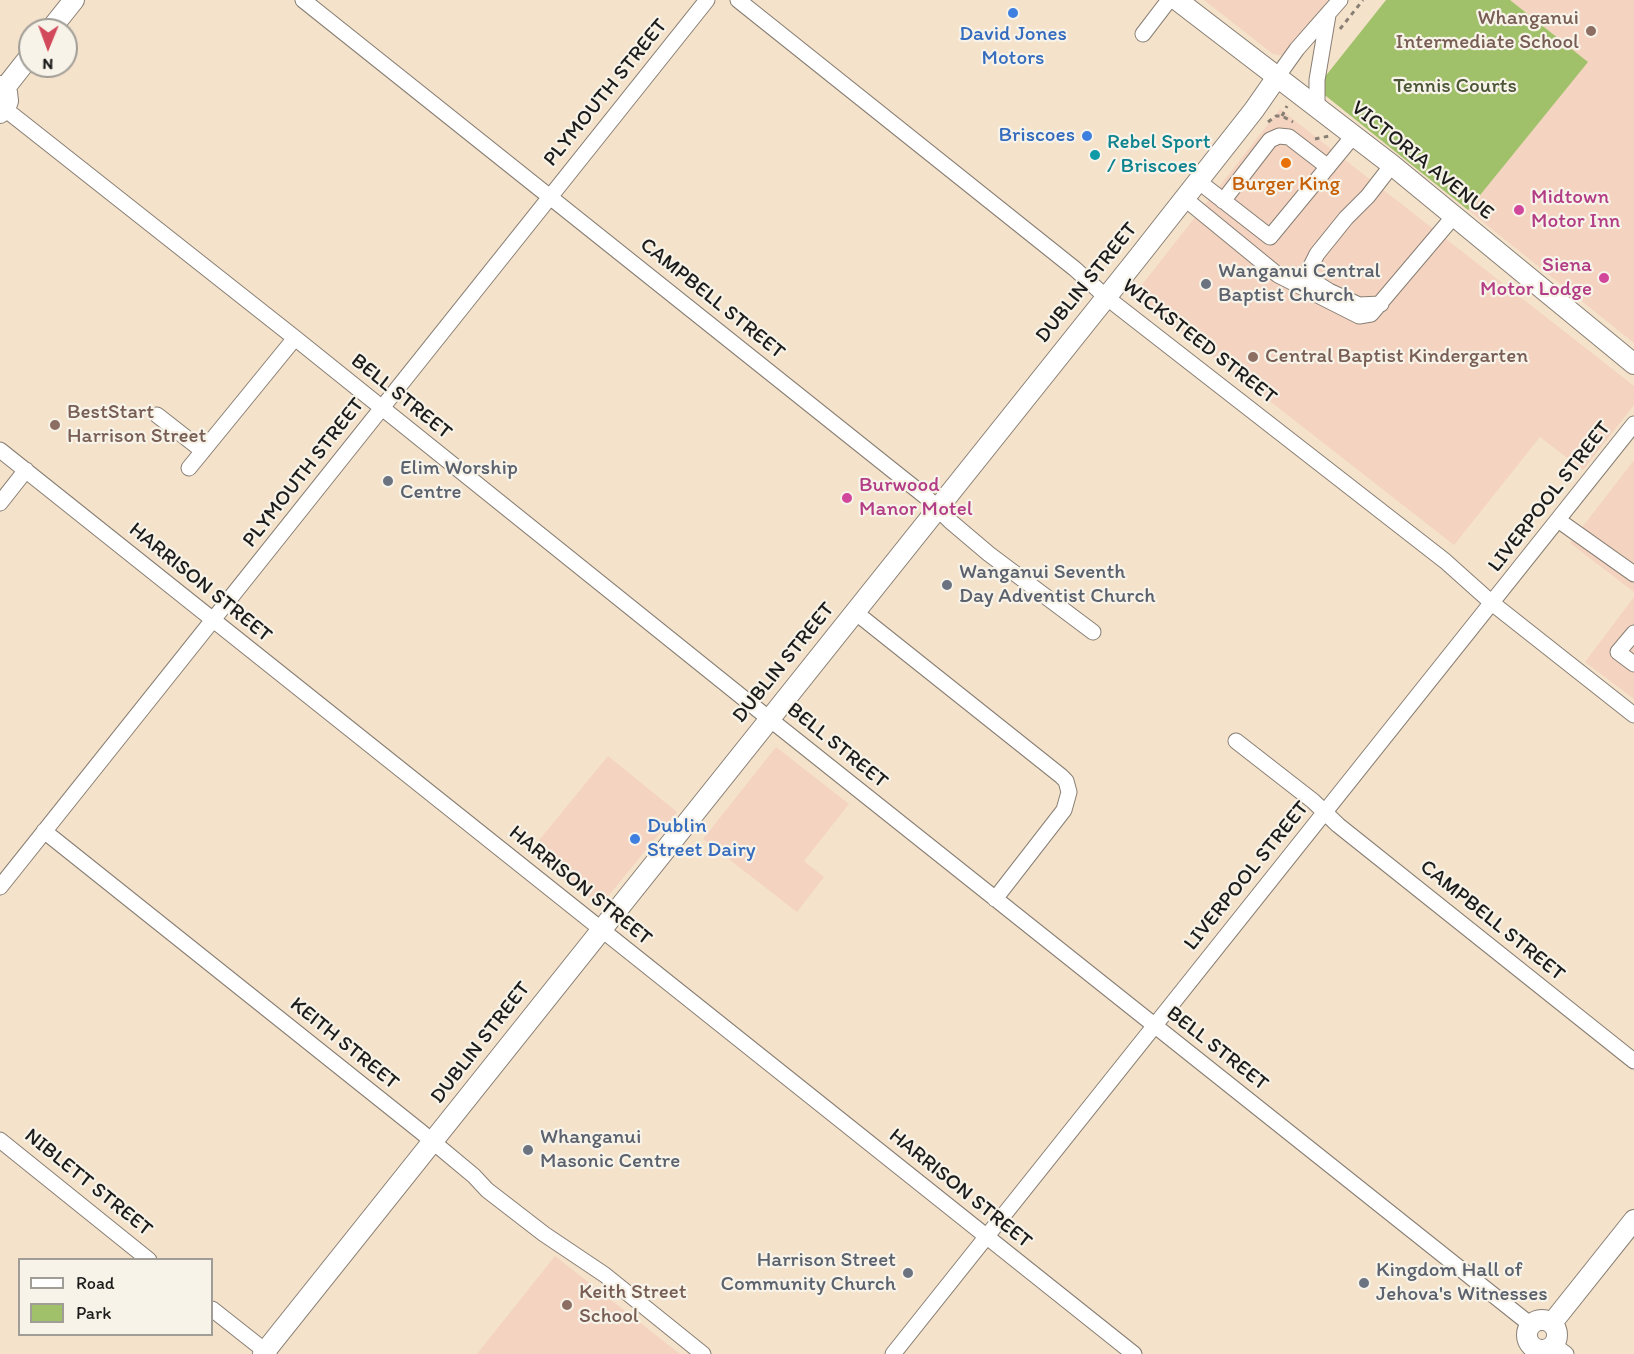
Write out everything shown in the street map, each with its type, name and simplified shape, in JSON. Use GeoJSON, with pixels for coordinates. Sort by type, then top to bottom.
{"type":"FeatureCollection","features":[{"type":"Feature","properties":{"kind":"main road"},"geometry":{"type":"LineString","coordinates":[[60,18],[74,0]]}},
{"type":"Feature","properties":{"kind":"main road","name":"VICTORIA AVENUE"},"geometry":{"type":"LineString","coordinates":[[1188,3],[1278,77],[1392,165],[1634,364]]}},
{"type":"Feature","properties":{"kind":"main road"},"geometry":{"type":"LineString","coordinates":[[2,111],[8,101],[2,87],[18,69]]}},
{"type":"Feature","properties":{"kind":"main road","name":"DUBLIN STREET"},"geometry":{"type":"LineString","coordinates":[[266,1353],[1198,181],[1278,77]]}},
{"type":"Feature","properties":{"kind":"main road"},"geometry":{"type":"LineString","coordinates":[[1552,1323],[1634,1220]]}},
{"type":"Feature","properties":{"kind":"main road"},"geometry":{"type":"LineString","coordinates":[[1539,1320],[1552,1323],[1556,1327],[1560,1349],[1529,1350],[1527,1334],[1531,1325],[1539,1320]]}},
{"type":"Feature","properties":{"kind":"street","name":"CAMPBELL STREET"},"geometry":{"type":"LineString","coordinates":[[303,0],[926,497],[988,554],[1093,632]]}},
{"type":"Feature","properties":{"kind":"street","name":"PLYMOUTH STREET"},"geometry":{"type":"LineString","coordinates":[[0,887],[707,0]]}},
{"type":"Feature","properties":{"kind":"street","name":"WICKSTEED STREET"},"geometry":{"type":"LineString","coordinates":[[738,0],[1075,269],[1106,297],[1446,561],[1492,603],[1634,716]]}},
{"type":"Feature","properties":{"kind":"street"},"geometry":{"type":"LineString","coordinates":[[1143,34],[1169,0]]}},
{"type":"Feature","properties":{"kind":"street","name":"DUBLIN STREET"},"geometry":{"type":"LineString","coordinates":[[1278,77],[1297,48],[1340,0]]}},
{"type":"Feature","properties":{"kind":"street"},"geometry":{"type":"LineString","coordinates":[[1317,107],[1317,80],[1328,15]]}},
{"type":"Feature","properties":{"kind":"street","name":"BELL STREET"},"geometry":{"type":"LineString","coordinates":[[2,111],[295,338],[381,409],[1531,1325]]}},
{"type":"Feature","properties":{"kind":"street"},"geometry":{"type":"LineString","coordinates":[[1198,181],[1270,237],[1353,135]]}},
{"type":"Feature","properties":{"kind":"street"},"geometry":{"type":"LineString","coordinates":[[1223,201],[1269,140],[1279,136],[1289,137],[1328,167]]}},
{"type":"Feature","properties":{"kind":"street"},"geometry":{"type":"LineString","coordinates":[[1381,304],[1359,305],[1329,291],[1308,278],[1307,274],[1317,254],[1392,165]]}},
{"type":"Feature","properties":{"kind":"street"},"geometry":{"type":"LineString","coordinates":[[1184,198],[1278,275],[1359,316],[1371,314],[1381,304],[1454,216]]}},
{"type":"Feature","properties":{"kind":"street"},"geometry":{"type":"LineString","coordinates":[[189,468],[295,338]]}},
{"type":"Feature","properties":{"kind":"street"},"geometry":{"type":"LineString","coordinates":[[157,415],[203,451]]}},
{"type":"Feature","properties":{"kind":"street","name":"LIVERPOOL STREET"},"geometry":{"type":"LineString","coordinates":[[893,1354],[1634,424]]}},
{"type":"Feature","properties":{"kind":"street","name":"HARRISON STREET"},"geometry":{"type":"LineString","coordinates":[[0,450],[1134,1354]]}},
{"type":"Feature","properties":{"kind":"street"},"geometry":{"type":"LineString","coordinates":[[0,503],[26,470]]}},
{"type":"Feature","properties":{"kind":"street"},"geometry":{"type":"LineString","coordinates":[[1558,520],[1634,574]]}},
{"type":"Feature","properties":{"kind":"street"},"geometry":{"type":"LineString","coordinates":[[855,612],[1066,781],[1069,792],[1064,810],[995,899]]}},
{"type":"Feature","properties":{"kind":"street"},"geometry":{"type":"LineString","coordinates":[[1634,633],[1618,652],[1634,664]]}},
{"type":"Feature","properties":{"kind":"street","name":"CAMPBELL STREET"},"geometry":{"type":"LineString","coordinates":[[1236,741],[1313,801],[1347,833],[1634,1061]]}},
{"type":"Feature","properties":{"kind":"street","name":"KEITH STREET"},"geometry":{"type":"LineString","coordinates":[[44,831],[474,1176],[487,1190],[544,1234],[605,1275],[703,1354]]}},
{"type":"Feature","properties":{"kind":"street","name":"NIBLETT STREET"},"geometry":{"type":"LineString","coordinates":[[0,1140],[147,1258]]}},
{"type":"Feature","properties":{"kind":"street"},"geometry":{"type":"LineString","coordinates":[[213,1310],[266,1353]]}},
{"type":"Feature","properties":{"kind":"path"},"geometry":{"type":"LineString","coordinates":[[1340,30],[1363,0]]}},
{"type":"Feature","properties":{"kind":"path"},"geometry":{"type":"LineString","coordinates":[[1282,116],[1284,110]]}},
{"type":"Feature","properties":{"kind":"shaded area"},"geometry":{"type":"Polygon","coordinates":[[[1204,0],[1328,0],[1284,56],[1273,54],[1204,0]]]}},
{"type":"Feature","properties":{"kind":"shaded area"},"geometry":{"type":"Polygon","coordinates":[[[1510,0],[1634,0],[1634,343],[1468,210],[1587,62],[1510,0]]]}},
{"type":"Feature","properties":{"kind":"shaded area"},"geometry":{"type":"Polygon","coordinates":[[[1280,109],[1634,386],[1634,405],[1583,470],[1540,437],[1454,545],[1134,295],[1280,109]]]}},
{"type":"Feature","properties":{"kind":"shaded area"},"geometry":{"type":"Polygon","coordinates":[[[1634,460],[1634,592],[1570,543],[1634,460]]]}},
{"type":"Feature","properties":{"kind":"shaded area"},"geometry":{"type":"Polygon","coordinates":[[[1634,597],[1634,699],[1585,662],[1634,597]]]}},
{"type":"Feature","properties":{"kind":"shaded area"},"geometry":{"type":"Polygon","coordinates":[[[776,747],[849,804],[804,861],[824,877],[797,912],[703,839],[776,747]]]}},
{"type":"Feature","properties":{"kind":"shaded area"},"geometry":{"type":"Polygon","coordinates":[[[608,756],[677,812],[600,906],[531,850],[608,756]]]}},
{"type":"Feature","properties":{"kind":"shaded area","name":"Keith Street School"},"geometry":{"type":"Polygon","coordinates":[[[555,1256],[680,1354],[477,1354],[555,1256]]]}},
{"type":"Feature","properties":{"kind":"green space","name":"Tennis Courts"},"geometry":{"type":"Polygon","coordinates":[[[1386,0],[1510,0],[1588,62],[1468,210],[1316,88],[1386,0]]]}},
{"type":"Feature","properties":{"kind":"place","name":"David Jones Motors"},"geometry":{"type":"Point","coordinates":[1013,13]}},
{"type":"Feature","properties":{"kind":"place","name":"Whanganui Intermediate School"},"geometry":{"type":"Point","coordinates":[1591,31]}},
{"type":"Feature","properties":{"kind":"place","name":"Briscoes"},"geometry":{"type":"Point","coordinates":[1087,136]}},
{"type":"Feature","properties":{"kind":"place","name":"Rebel Sport / Briscoes"},"geometry":{"type":"Point","coordinates":[1095,155]}},
{"type":"Feature","properties":{"kind":"place","name":"Burger King"},"geometry":{"type":"Point","coordinates":[1286,163]}},
{"type":"Feature","properties":{"kind":"place","name":"Midtown Motor Inn"},"geometry":{"type":"Point","coordinates":[1519,210]}},
{"type":"Feature","properties":{"kind":"place","name":"Siena Motor Lodge"},"geometry":{"type":"Point","coordinates":[1604,278]}},
{"type":"Feature","properties":{"kind":"place","name":"Wanganui Central Baptist Church"},"geometry":{"type":"Point","coordinates":[1206,284]}},
{"type":"Feature","properties":{"kind":"place","name":"Central Baptist Kindergarten"},"geometry":{"type":"Point","coordinates":[1253,357]}},
{"type":"Feature","properties":{"kind":"place","name":"BestStart Harrison Street"},"geometry":{"type":"Point","coordinates":[55,425]}},
{"type":"Feature","properties":{"kind":"place","name":"Elim Worship Centre"},"geometry":{"type":"Point","coordinates":[388,481]}},
{"type":"Feature","properties":{"kind":"place","name":"Burwood Manor Motel"},"geometry":{"type":"Point","coordinates":[847,498]}},
{"type":"Feature","properties":{"kind":"place","name":"Wanganui Seventh Day Adventist Church"},"geometry":{"type":"Point","coordinates":[947,585]}},
{"type":"Feature","properties":{"kind":"place","name":"Dublin Street Dairy"},"geometry":{"type":"Point","coordinates":[635,839]}},
{"type":"Feature","properties":{"kind":"place","name":"Whanganui Masonic Centre"},"geometry":{"type":"Point","coordinates":[528,1150]}},
{"type":"Feature","properties":{"kind":"place","name":"Harrison Street Community Church"},"geometry":{"type":"Point","coordinates":[908,1273]}},
{"type":"Feature","properties":{"kind":"place","name":"Kingdom Hall of Jehova's Witnesses"},"geometry":{"type":"Point","coordinates":[1364,1283]}},
{"type":"Feature","properties":{"kind":"place","name":"Keith Street School"},"geometry":{"type":"Point","coordinates":[567,1305]}}]}
